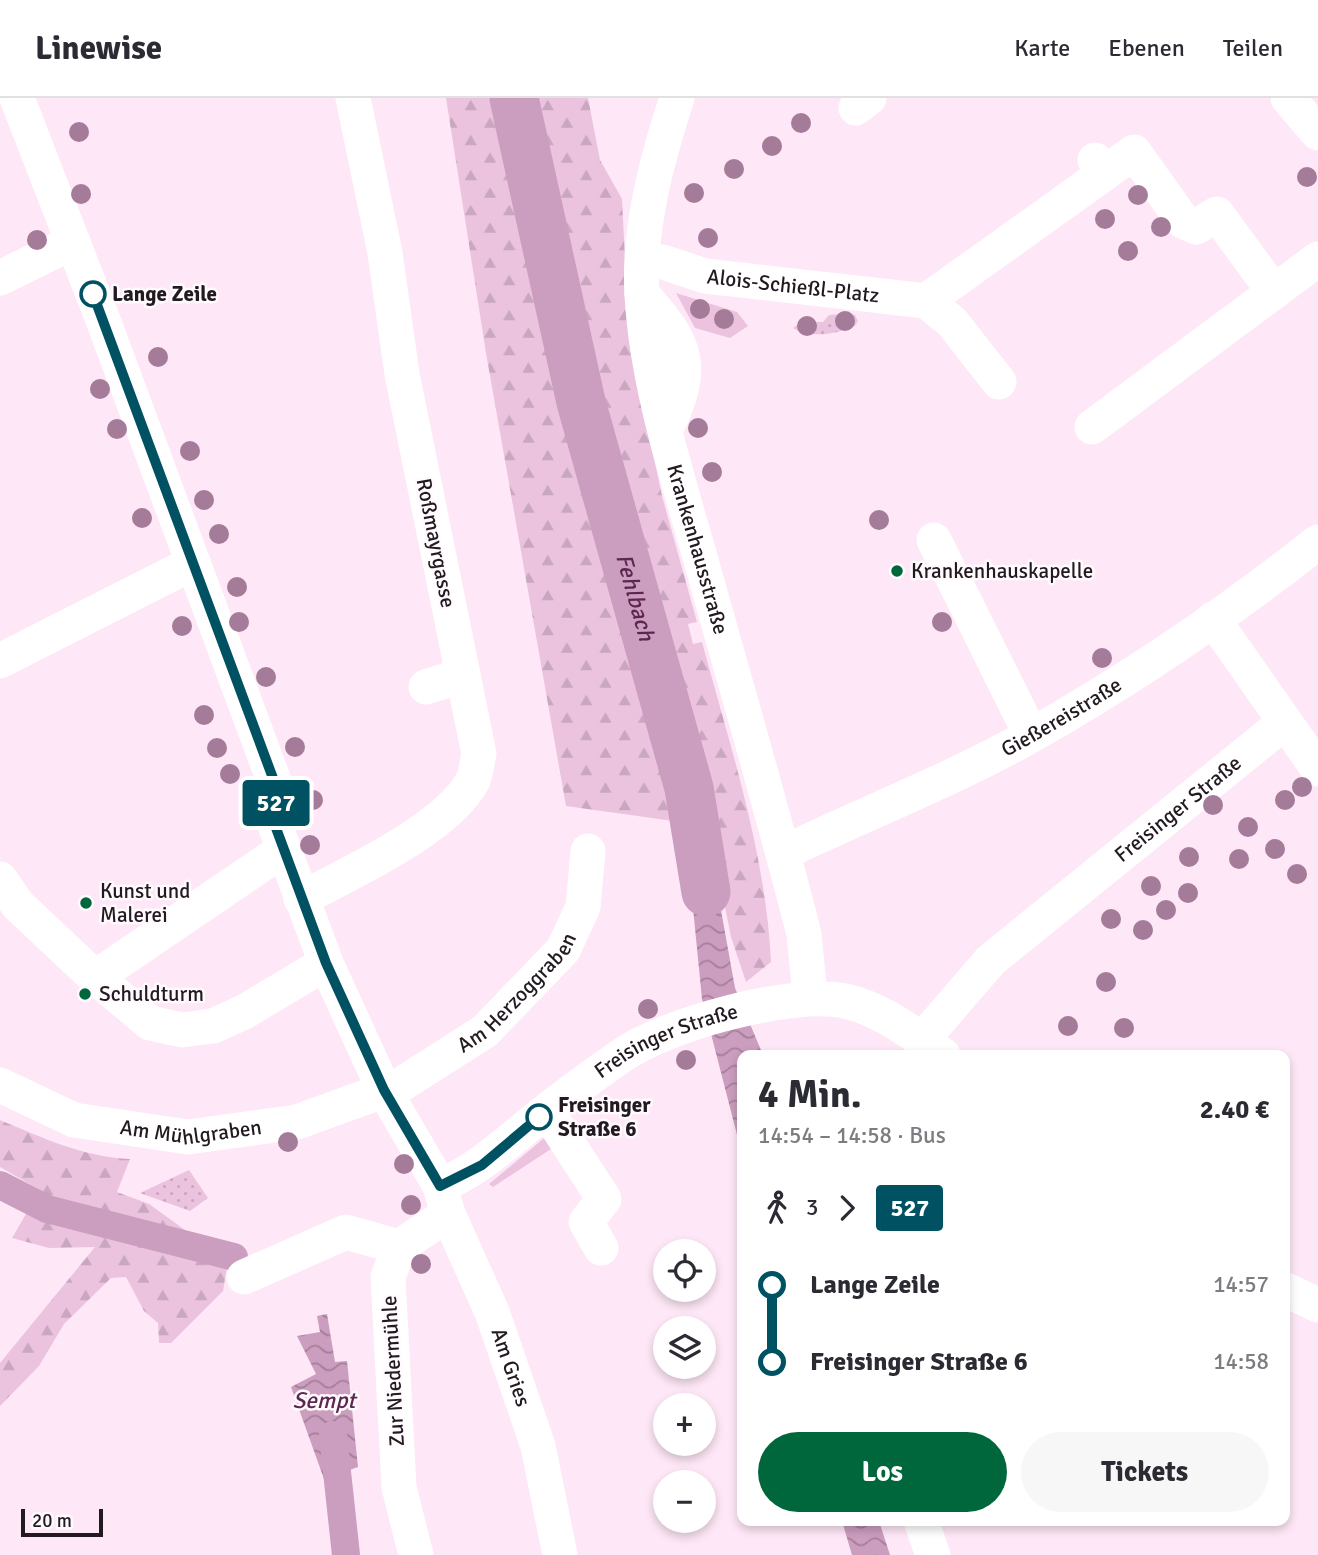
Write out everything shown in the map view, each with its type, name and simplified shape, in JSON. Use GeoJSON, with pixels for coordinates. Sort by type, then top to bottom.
{"type":"FeatureCollection","features":[{"type":"Feature","properties":{"kind":"street"},"geometry":{"type":"LineString","coordinates":[[17,98],[277,789],[276,828],[301,899],[326,963],[384,1090],[444,1200],[399,1247],[346,1232],[244,1277]]}},
{"type":"Feature","properties":{"kind":"street","name":"Roßmayrgasse"},"geometry":{"type":"LineString","coordinates":[[301,899],[420,833],[460,799],[473,779],[479,754],[402,374],[385,253],[353,98]]}},
{"type":"Feature","properties":{"kind":"street","name":"Krankenhausstraße"},"geometry":{"type":"LineString","coordinates":[[677,98],[664,138],[642,255],[642,294],[653,375],[806,944],[810,998]]}},
{"type":"Feature","properties":{"kind":"street"},"geometry":{"type":"LineString","coordinates":[[1288,98],[1318,133]]}},
{"type":"Feature","properties":{"kind":"street"},"geometry":{"type":"LineString","coordinates":[[999,382],[952,322],[926,301],[1100,167],[1134,152],[1183,221],[1196,227],[1217,214],[1274,292]]}},
{"type":"Feature","properties":{"kind":"street"},"geometry":{"type":"LineString","coordinates":[[0,278],[73,242]]}},
{"type":"Feature","properties":{"kind":"street"},"geometry":{"type":"LineString","coordinates":[[1102,419],[1318,259]]}},
{"type":"Feature","properties":{"kind":"street","name":"Alois-Schießl-Platz"},"geometry":{"type":"LineString","coordinates":[[663,261],[705,276],[926,301]]}},
{"type":"Feature","properties":{"kind":"street"},"geometry":{"type":"LineString","coordinates":[[933,540],[1031,735]]}},
{"type":"Feature","properties":{"kind":"street","name":"Gießereistraße"},"geometry":{"type":"LineString","coordinates":[[783,853],[898,802],[1031,735],[1147,665],[1318,542]]}},
{"type":"Feature","properties":{"kind":"street"},"geometry":{"type":"LineString","coordinates":[[0,662],[193,563]]}},
{"type":"Feature","properties":{"kind":"street"},"geometry":{"type":"LineString","coordinates":[[1213,619],[1318,769]]}},
{"type":"Feature","properties":{"kind":"street"},"geometry":{"type":"LineString","coordinates":[[426,687],[463,675]]}},
{"type":"Feature","properties":{"kind":"street","name":"Freisinger Straße"},"geometry":{"type":"LineString","coordinates":[[444,1200],[620,1046],[680,1027],[759,1007],[810,998],[847,1001],[892,1019],[932,1048],[991,960],[1285,722]]}},
{"type":"Feature","properties":{"kind":"street"},"geometry":{"type":"LineString","coordinates":[[96,977],[284,850]]}},
{"type":"Feature","properties":{"kind":"street","name":"Am Herzoggraben"},"geometry":{"type":"LineString","coordinates":[[384,1090],[402,1084],[471,1042],[519,998],[563,950],[583,907],[588,851]]}},
{"type":"Feature","properties":{"kind":"street"},"geometry":{"type":"LineString","coordinates":[[0,879],[18,905],[150,1023],[182,1030],[213,1026],[244,1012],[326,963]]}},
{"type":"Feature","properties":{"kind":"street","name":"Am Mühlgraben"},"geometry":{"type":"LineString","coordinates":[[0,1085],[74,1120],[188,1136],[297,1122],[384,1090]]}},
{"type":"Feature","properties":{"kind":"street"},"geometry":{"type":"LineString","coordinates":[[547,1111],[604,1199],[586,1222],[601,1248]]}},
{"type":"Feature","properties":{"kind":"street","name":"Am Gries"},"geometry":{"type":"LineString","coordinates":[[444,1200],[492,1312],[538,1446],[559,1555]]}},
{"type":"Feature","properties":{"kind":"street","name":"Zur Niedermühle"},"geometry":{"type":"LineString","coordinates":[[399,1247],[388,1277],[393,1382],[399,1486],[416,1555]]}},
{"type":"Feature","properties":{"kind":"street"},"geometry":{"type":"LineString","coordinates":[[1290,1292],[1318,1305]]}},
{"type":"Feature","properties":{"kind":"street"},"geometry":{"type":"LineString","coordinates":[[923,1526],[933,1555]]}},
{"type":"Feature","properties":{"kind":"green space"},"geometry":{"type":"Polygon","coordinates":[[[446,98],[588,98],[600,160],[622,199],[629,339],[662,496],[697,622],[688,624],[693,644],[702,642],[735,760],[762,881],[771,962],[746,982],[731,937],[709,826],[566,806],[486,353],[446,98]]]}},
{"type":"Feature","properties":{"kind":"green space"},"geometry":{"type":"Polygon","coordinates":[[[676,293],[737,312],[748,326],[730,338],[695,328],[676,293]]]}},
{"type":"Feature","properties":{"kind":"green space"},"geometry":{"type":"Polygon","coordinates":[[[829,315],[855,315],[858,321],[855,326],[824,334],[793,328],[801,322],[823,322],[829,315]]]}},
{"type":"Feature","properties":{"kind":"green space"},"geometry":{"type":"Polygon","coordinates":[[[0,1120],[80,1151],[130,1159],[117,1192],[149,1204],[228,1261],[223,1291],[171,1343],[159,1343],[158,1323],[144,1311],[126,1277],[111,1278],[64,1324],[39,1366],[0,1406],[0,1363],[95,1247],[49,1248],[12,1238],[40,1190],[0,1167],[0,1120]]]}},
{"type":"Feature","properties":{"kind":"green space"},"geometry":{"type":"Polygon","coordinates":[[[549,1134],[557,1145],[493,1187],[489,1184],[549,1134]]]}},
{"type":"Feature","properties":{"kind":"green space"},"geometry":{"type":"Polygon","coordinates":[[[189,1170],[208,1198],[190,1211],[140,1193],[189,1170]]]}},
{"type":"Feature","properties":{"kind":"water"},"geometry":{"type":"Polygon","coordinates":[[[685,827],[706,827],[735,988],[761,1050],[737,1050],[737,1135],[702,999],[685,827]]]}},
{"type":"Feature","properties":{"kind":"water","name":"Sempt"},"geometry":{"type":"Polygon","coordinates":[[[327,1314],[335,1362],[347,1361],[358,1467],[324,1479],[291,1387],[316,1374],[297,1336],[320,1332],[317,1316],[327,1314]]]}},
{"type":"Feature","properties":{"kind":"water"},"geometry":{"type":"Polygon","coordinates":[[[843,1526],[881,1526],[890,1555],[852,1555],[843,1526]]]}},
{"type":"Feature","properties":{"kind":"waterway","name":"Fehlbach"},"geometry":{"type":"LineString","coordinates":[[514,98],[581,402],[689,788],[706,892]]}},
{"type":"Feature","properties":{"kind":"waterway","name":"Sempt"},"geometry":{"type":"LineString","coordinates":[[0,1185],[47,1209],[234,1257]]}},
{"type":"Feature","properties":{"kind":"waterway","name":"Sempt"},"geometry":{"type":"LineString","coordinates":[[333,1435],[346,1555]]}},
{"type":"Feature","properties":{"kind":"bus line","name":"527"},"geometry":{"type":"LineString","coordinates":[[93,294],[277,789],[276,828],[301,899],[326,963],[384,1090],[440,1186],[482,1165],[539,1117]]}},
{"type":"Feature","properties":{"kind":"place","name":"Lange Zeile"},"geometry":{"type":"Point","coordinates":[93,294]}},
{"type":"Feature","properties":{"kind":"place","name":"Krankenhauskapelle"},"geometry":{"type":"Point","coordinates":[897,571]}},
{"type":"Feature","properties":{"kind":"place","name":"Kunst und Malerei"},"geometry":{"type":"Point","coordinates":[86,903]}},
{"type":"Feature","properties":{"kind":"place","name":"Schuldturm"},"geometry":{"type":"Point","coordinates":[85,994]}},
{"type":"Feature","properties":{"kind":"place","name":"Freisinger Straße 6"},"geometry":{"type":"Point","coordinates":[539,1117]}}]}
